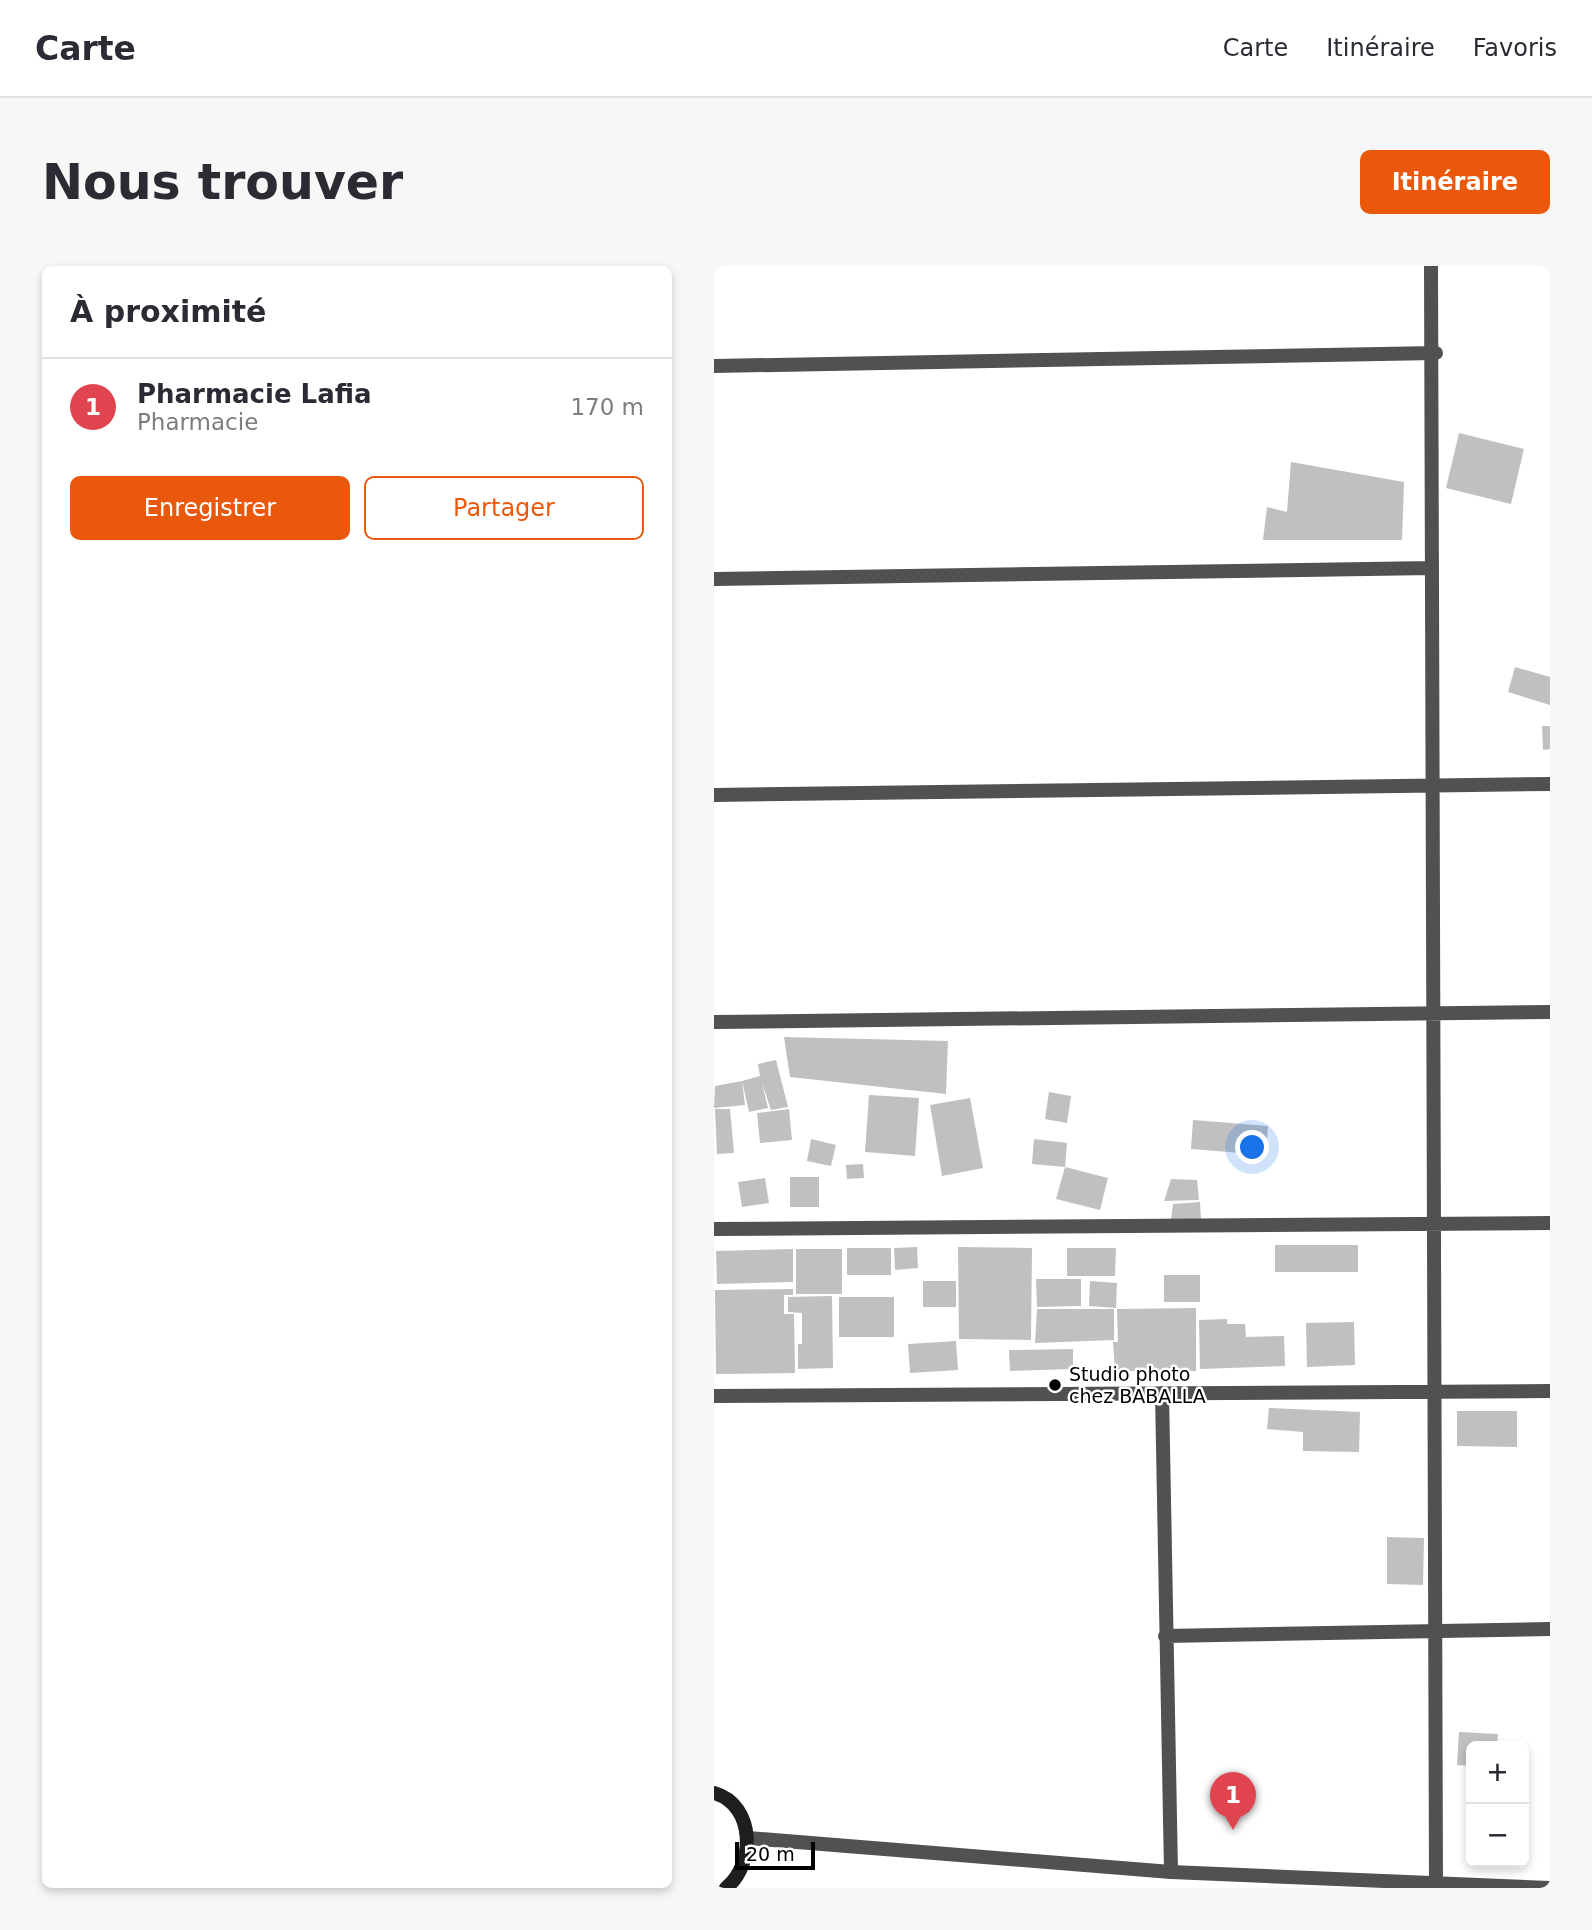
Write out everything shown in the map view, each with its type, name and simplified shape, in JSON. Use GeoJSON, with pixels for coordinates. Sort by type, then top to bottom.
{"type":"FeatureCollection","features":[{"type":"Feature","properties":{"kind":"main road"},"geometry":{"type":"LineString","coordinates":[[714,1793],[739,1813],[748,1838],[746,1861],[735,1881],[726,1888]]}},
{"type":"Feature","properties":{"kind":"street"},"geometry":{"type":"LineString","coordinates":[[1431,266],[1436,1885]]}},
{"type":"Feature","properties":{"kind":"street"},"geometry":{"type":"LineString","coordinates":[[714,366],[1433,353]]}},
{"type":"Feature","properties":{"kind":"street"},"geometry":{"type":"LineString","coordinates":[[714,579],[1432,568]]}},
{"type":"Feature","properties":{"kind":"street"},"geometry":{"type":"LineString","coordinates":[[714,795],[1550,784]]}},
{"type":"Feature","properties":{"kind":"street"},"geometry":{"type":"LineString","coordinates":[[714,1021],[1550,1012]]}},
{"type":"Feature","properties":{"kind":"street"},"geometry":{"type":"LineString","coordinates":[[714,1229],[1550,1223]]}},
{"type":"Feature","properties":{"kind":"street"},"geometry":{"type":"LineString","coordinates":[[714,1396],[1550,1391]]}},
{"type":"Feature","properties":{"kind":"street"},"geometry":{"type":"LineString","coordinates":[[1162,1393],[1171,1872]]}},
{"type":"Feature","properties":{"kind":"street"},"geometry":{"type":"LineString","coordinates":[[1166,1636],[1550,1629]]}},
{"type":"Feature","properties":{"kind":"street"},"geometry":{"type":"LineString","coordinates":[[748,1838],[1171,1872],[1220,1881],[1550,1888]]}},
{"type":"Feature","properties":{"kind":"building"},"geometry":{"type":"Polygon","coordinates":[[[1459,433],[1524,449],[1511,504],[1446,488],[1459,433]]]}},
{"type":"Feature","properties":{"kind":"building"},"geometry":{"type":"Polygon","coordinates":[[[1291,462],[1404,482],[1402,540],[1263,540],[1267,507],[1287,512],[1291,462]]]}},
{"type":"Feature","properties":{"kind":"building"},"geometry":{"type":"Polygon","coordinates":[[[1515,667],[1550,677],[1550,705],[1508,692],[1515,667]]]}},
{"type":"Feature","properties":{"kind":"building"},"geometry":{"type":"Polygon","coordinates":[[[1542,726],[1550,726],[1550,749],[1543,750],[1542,726]]]}},
{"type":"Feature","properties":{"kind":"building"},"geometry":{"type":"Polygon","coordinates":[[[784,1037],[948,1041],[946,1094],[790,1077],[784,1037]]]}},
{"type":"Feature","properties":{"kind":"building"},"geometry":{"type":"Polygon","coordinates":[[[776,1060],[788,1107],[771,1110],[762,1083],[768,1108],[749,1112],[742,1081],[760,1076],[758,1064],[776,1060]]]}},
{"type":"Feature","properties":{"kind":"building"},"geometry":{"type":"Polygon","coordinates":[[[742,1081],[745,1105],[714,1108],[715,1086],[742,1081]]]}},
{"type":"Feature","properties":{"kind":"building"},"geometry":{"type":"Polygon","coordinates":[[[1049,1092],[1071,1096],[1067,1123],[1045,1119],[1049,1092]]]}},
{"type":"Feature","properties":{"kind":"building"},"geometry":{"type":"Polygon","coordinates":[[[869,1095],[919,1098],[915,1156],[865,1152],[869,1095]]]}},
{"type":"Feature","properties":{"kind":"building"},"geometry":{"type":"Polygon","coordinates":[[[970,1098],[983,1168],[942,1176],[930,1105],[970,1098]]]}},
{"type":"Feature","properties":{"kind":"building"},"geometry":{"type":"Polygon","coordinates":[[[715,1109],[730,1109],[734,1153],[717,1154],[715,1109]]]}},
{"type":"Feature","properties":{"kind":"building"},"geometry":{"type":"Polygon","coordinates":[[[789,1109],[792,1140],[760,1143],[757,1113],[789,1109]]]}},
{"type":"Feature","properties":{"kind":"building"},"geometry":{"type":"Polygon","coordinates":[[[1193,1120],[1268,1126],[1266,1155],[1191,1149],[1193,1120]]]}},
{"type":"Feature","properties":{"kind":"building"},"geometry":{"type":"Polygon","coordinates":[[[811,1139],[836,1145],[831,1166],[807,1161],[811,1139]]]}},
{"type":"Feature","properties":{"kind":"building"},"geometry":{"type":"Polygon","coordinates":[[[1034,1139],[1067,1143],[1065,1167],[1032,1164],[1034,1139]]]}},
{"type":"Feature","properties":{"kind":"building"},"geometry":{"type":"Polygon","coordinates":[[[863,1164],[864,1178],[847,1179],[846,1165],[863,1164]]]}},
{"type":"Feature","properties":{"kind":"building"},"geometry":{"type":"Polygon","coordinates":[[[1065,1167],[1108,1178],[1100,1210],[1056,1199],[1065,1167]]]}},
{"type":"Feature","properties":{"kind":"building"},"geometry":{"type":"Polygon","coordinates":[[[790,1177],[819,1177],[819,1207],[790,1207],[790,1177]]]}},
{"type":"Feature","properties":{"kind":"building"},"geometry":{"type":"Polygon","coordinates":[[[765,1178],[769,1203],[742,1207],[738,1182],[765,1178]]]}},
{"type":"Feature","properties":{"kind":"building"},"geometry":{"type":"Polygon","coordinates":[[[1171,1179],[1197,1180],[1199,1200],[1164,1201],[1171,1179]]]}},
{"type":"Feature","properties":{"kind":"building"},"geometry":{"type":"Polygon","coordinates":[[[1200,1202],[1201,1220],[1171,1220],[1173,1204],[1200,1202]]]}},
{"type":"Feature","properties":{"kind":"building"},"geometry":{"type":"Polygon","coordinates":[[[1275,1245],[1358,1245],[1358,1272],[1275,1272],[1275,1245]]]}},
{"type":"Feature","properties":{"kind":"building"},"geometry":{"type":"Polygon","coordinates":[[[917,1247],[918,1268],[895,1270],[894,1248],[917,1247]]]}},
{"type":"Feature","properties":{"kind":"building"},"geometry":{"type":"Polygon","coordinates":[[[958,1247],[1032,1248],[1031,1340],[959,1339],[958,1247]]]}},
{"type":"Feature","properties":{"kind":"building"},"geometry":{"type":"Polygon","coordinates":[[[847,1248],[891,1248],[891,1275],[847,1275],[847,1248]]]}},
{"type":"Feature","properties":{"kind":"building"},"geometry":{"type":"Polygon","coordinates":[[[1067,1248],[1116,1248],[1115,1276],[1067,1276],[1067,1248]]]}},
{"type":"Feature","properties":{"kind":"building"},"geometry":{"type":"Polygon","coordinates":[[[793,1249],[793,1282],[717,1284],[716,1251],[793,1249]]]}},
{"type":"Feature","properties":{"kind":"building"},"geometry":{"type":"Polygon","coordinates":[[[796,1249],[842,1249],[842,1294],[796,1294],[796,1249]]]}},
{"type":"Feature","properties":{"kind":"building"},"geometry":{"type":"Polygon","coordinates":[[[1164,1275],[1200,1275],[1200,1302],[1164,1302],[1164,1275]]]}},
{"type":"Feature","properties":{"kind":"building"},"geometry":{"type":"Polygon","coordinates":[[[1036,1279],[1081,1279],[1081,1306],[1037,1307],[1036,1279]]]}},
{"type":"Feature","properties":{"kind":"building"},"geometry":{"type":"Polygon","coordinates":[[[923,1281],[956,1281],[956,1307],[923,1307],[923,1281]]]}},
{"type":"Feature","properties":{"kind":"building"},"geometry":{"type":"Polygon","coordinates":[[[1090,1281],[1117,1283],[1116,1308],[1089,1306],[1090,1281]]]}},
{"type":"Feature","properties":{"kind":"building"},"geometry":{"type":"Polygon","coordinates":[[[793,1289],[793,1295],[784,1295],[784,1314],[794,1314],[795,1373],[716,1374],[715,1290],[793,1289]]]}},
{"type":"Feature","properties":{"kind":"building"},"geometry":{"type":"Polygon","coordinates":[[[832,1296],[833,1368],[798,1369],[798,1344],[802,1344],[802,1313],[788,1312],[788,1297],[832,1296]]]}},
{"type":"Feature","properties":{"kind":"building"},"geometry":{"type":"Polygon","coordinates":[[[839,1297],[894,1297],[894,1337],[839,1337],[839,1297]]]}},
{"type":"Feature","properties":{"kind":"building"},"geometry":{"type":"Polygon","coordinates":[[[1196,1308],[1196,1371],[1115,1371],[1113,1342],[1118,1342],[1117,1309],[1196,1308]]]}},
{"type":"Feature","properties":{"kind":"building"},"geometry":{"type":"Polygon","coordinates":[[[1037,1309],[1114,1309],[1114,1340],[1035,1343],[1037,1309]]]}},
{"type":"Feature","properties":{"kind":"building"},"geometry":{"type":"Polygon","coordinates":[[[1227,1319],[1227,1324],[1245,1324],[1246,1337],[1284,1336],[1285,1366],[1200,1369],[1199,1320],[1227,1319]]]}},
{"type":"Feature","properties":{"kind":"building"},"geometry":{"type":"Polygon","coordinates":[[[1354,1322],[1355,1365],[1307,1367],[1306,1323],[1354,1322]]]}},
{"type":"Feature","properties":{"kind":"building"},"geometry":{"type":"Polygon","coordinates":[[[956,1341],[958,1370],[910,1373],[908,1344],[956,1341]]]}},
{"type":"Feature","properties":{"kind":"building"},"geometry":{"type":"Polygon","coordinates":[[[1073,1349],[1073,1369],[1010,1371],[1009,1350],[1073,1349]]]}},
{"type":"Feature","properties":{"kind":"building"},"geometry":{"type":"Polygon","coordinates":[[[1269,1408],[1360,1412],[1359,1452],[1303,1451],[1303,1432],[1267,1429],[1269,1408]]]}},
{"type":"Feature","properties":{"kind":"building"},"geometry":{"type":"Polygon","coordinates":[[[1457,1411],[1517,1411],[1517,1447],[1457,1446],[1457,1411]]]}},
{"type":"Feature","properties":{"kind":"building"},"geometry":{"type":"Polygon","coordinates":[[[1387,1537],[1424,1538],[1423,1585],[1387,1584],[1387,1537]]]}},
{"type":"Feature","properties":{"kind":"building"},"geometry":{"type":"Polygon","coordinates":[[[1459,1732],[1498,1734],[1497,1741],[1466,1741],[1466,1766],[1457,1765],[1459,1732]]]}},
{"type":"Feature","properties":{"kind":"place","name":"Studio photo chez BABALLA"},"geometry":{"type":"Point","coordinates":[1055,1385]}},
{"type":"Feature","properties":{"kind":"place","name":"Pharmacie Lafia"},"geometry":{"type":"Point","coordinates":[1233,1830]}}]}
